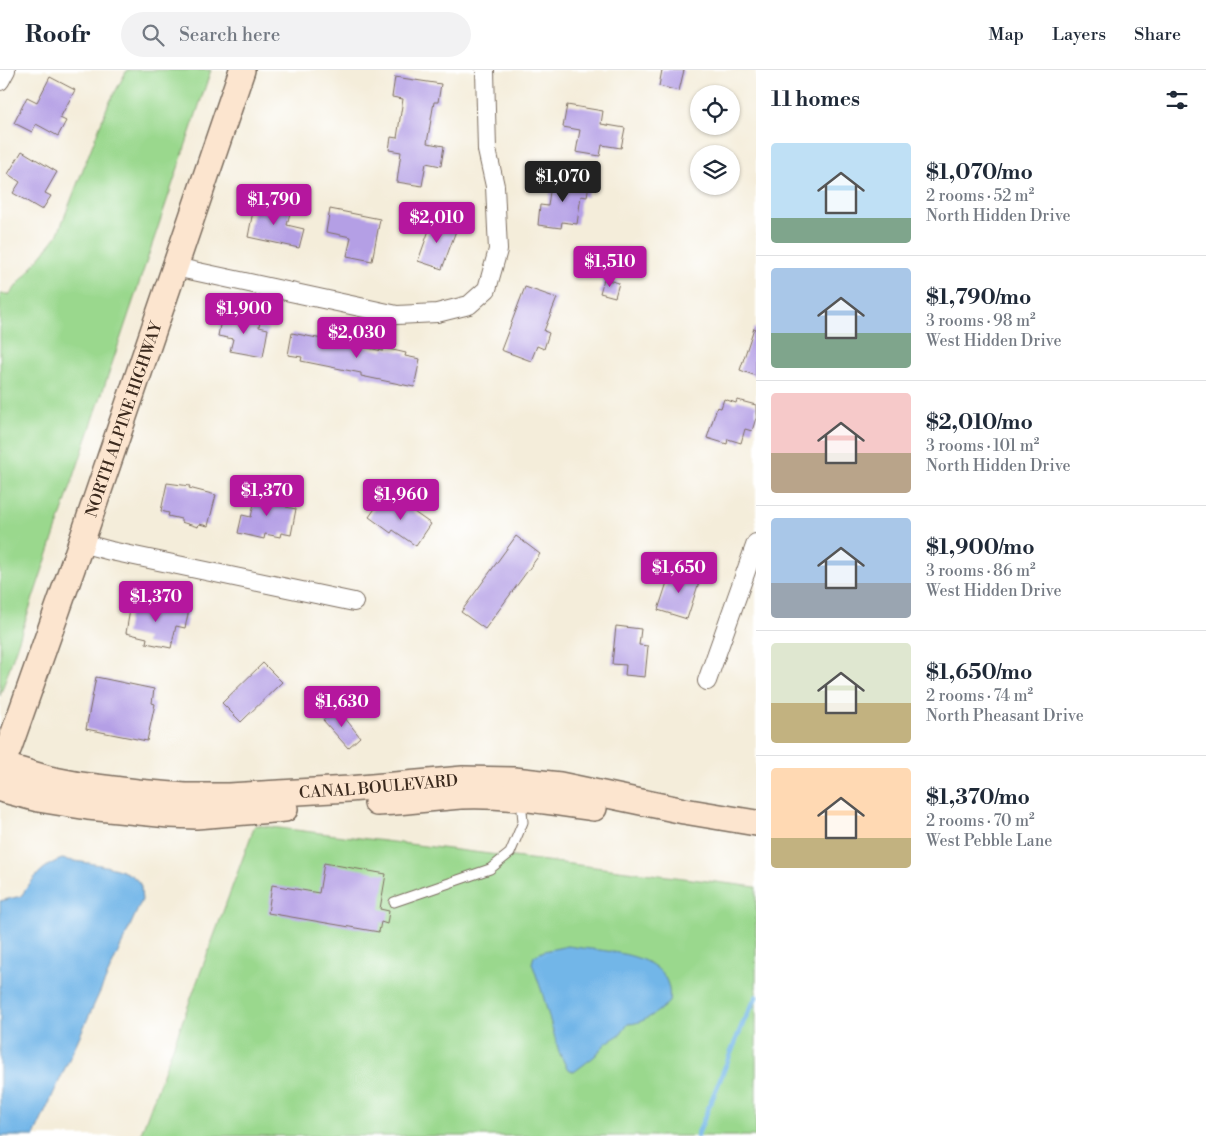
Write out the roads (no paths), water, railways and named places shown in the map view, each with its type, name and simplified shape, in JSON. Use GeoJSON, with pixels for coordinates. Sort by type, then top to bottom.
{"type":"FeatureCollection","features":[{"type":"Feature","properties":{"kind":"main road","name":"NORTH ALPINE HIGHWAY"},"geometry":{"type":"LineString","coordinates":[[0,774],[81,543],[242,70]]}},
{"type":"Feature","properties":{"kind":"main road","name":"CANAL BOULEVARD"},"geometry":{"type":"LineString","coordinates":[[0,774],[137,792],[184,796],[229,796],[349,789],[492,778],[521,789],[756,832]]}},
{"type":"Feature","properties":{"kind":"main road","name":"CANAL BOULEVARD"},"geometry":{"type":"LineString","coordinates":[[521,789],[569,787],[684,811],[756,823]]}},
{"type":"Feature","properties":{"kind":"street"},"geometry":{"type":"LineString","coordinates":[[0,81],[6,70]]}},
{"type":"Feature","properties":{"kind":"street"},"geometry":{"type":"LineString","coordinates":[[174,267],[397,315],[437,314],[469,305],[487,289],[498,250],[495,186],[487,150],[485,70]]}},
{"type":"Feature","properties":{"kind":"street"},"geometry":{"type":"LineString","coordinates":[[707,681],[756,542]]}},
{"type":"Feature","properties":{"kind":"street"},"geometry":{"type":"LineString","coordinates":[[81,543],[354,602]]}},
{"type":"Feature","properties":{"kind":"lane"},"geometry":{"type":"LineString","coordinates":[[394,902],[490,869],[510,853],[524,822],[521,789]]}},
{"type":"Feature","properties":{"kind":"water"},"geometry":{"type":"Polygon","coordinates":[[[62,859],[104,866],[126,873],[140,884],[142,900],[34,1136],[0,1136],[0,901],[21,896],[43,869],[62,859]]]}},
{"type":"Feature","properties":{"kind":"water"},"geometry":{"type":"Polygon","coordinates":[[[568,946],[617,953],[649,963],[661,972],[668,985],[669,1002],[645,1020],[628,1024],[621,1034],[606,1043],[595,1056],[574,1072],[567,1068],[559,1052],[532,963],[534,956],[544,951],[568,946]]]}},
{"type":"Feature","properties":{"kind":"waterway"},"geometry":{"type":"LineString","coordinates":[[697,1136],[743,1023],[756,997]]}}]}
